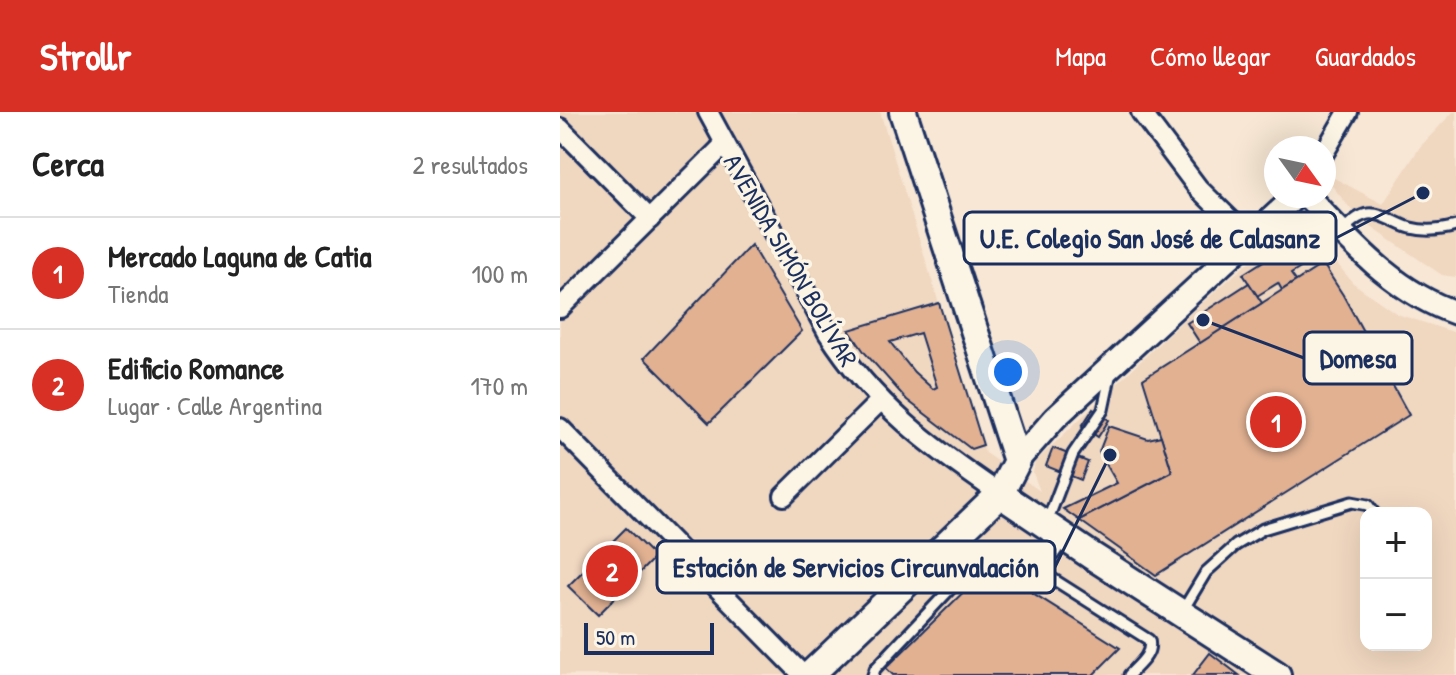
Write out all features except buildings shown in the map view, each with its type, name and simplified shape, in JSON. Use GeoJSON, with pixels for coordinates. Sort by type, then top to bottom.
{"type":"FeatureCollection","features":[{"type":"Feature","properties":{"kind":"main road"},"geometry":{"type":"LineString","coordinates":[[810,675],[1000,494],[1017,461],[903,112]]}},
{"type":"Feature","properties":{"kind":"main road","name":"AVENIDA SIMÓN BOLÍVAR"},"geometry":{"type":"LineString","coordinates":[[1000,494],[1277,675]]}},
{"type":"Feature","properties":{"kind":"street","name":"AVENIDA SIMÓN BOLÍVAR"},"geometry":{"type":"LineString","coordinates":[[708,112],[847,363],[906,426],[1000,494]]}},
{"type":"Feature","properties":{"kind":"street"},"geometry":{"type":"LineString","coordinates":[[1141,112],[1198,188],[1250,239]]}},
{"type":"Feature","properties":{"kind":"street"},"geometry":{"type":"LineString","coordinates":[[1334,136],[1348,112]]}},
{"type":"Feature","properties":{"kind":"street"},"geometry":{"type":"LineString","coordinates":[[560,128],[650,219]]}},
{"type":"Feature","properties":{"kind":"street"},"geometry":{"type":"LineString","coordinates":[[560,308],[725,144]]}},
{"type":"Feature","properties":{"kind":"street"},"geometry":{"type":"LineString","coordinates":[[1017,461],[1055,418],[1283,208]]}},
{"type":"Feature","properties":{"kind":"street"},"geometry":{"type":"LineString","coordinates":[[1319,208],[1361,253],[1398,284],[1429,304],[1456,313]]}},
{"type":"Feature","properties":{"kind":"street"},"geometry":{"type":"LineString","coordinates":[[784,496],[880,401]]}},
{"type":"Feature","properties":{"kind":"street"},"geometry":{"type":"LineString","coordinates":[[560,428],[803,675]]}},
{"type":"Feature","properties":{"kind":"lane"},"geometry":{"type":"LineString","coordinates":[[1341,231],[1367,214],[1414,229],[1456,226]]}},
{"type":"Feature","properties":{"kind":"lane"},"geometry":{"type":"LineString","coordinates":[[1042,572],[1073,454],[1103,410],[1113,365]]}},
{"type":"Feature","properties":{"kind":"lane"},"geometry":{"type":"LineString","coordinates":[[1181,614],[1206,572],[1236,545],[1263,529],[1352,502],[1370,507]]}},
{"type":"Feature","properties":{"kind":"lane"},"geometry":{"type":"LineString","coordinates":[[873,675],[875,669],[984,553],[1001,546],[1149,640],[1151,647],[1148,654],[1129,675]]}},
{"type":"Feature","properties":{"kind":"shaded area"},"geometry":{"type":"Polygon","coordinates":[[[560,112],[880,112],[985,453],[1040,491],[1033,473],[1035,462],[1191,313],[1299,218],[1353,283],[1397,314],[1456,333],[1455,675],[560,675],[560,112]]]}},
{"type":"Feature","properties":{"kind":"shaded area"},"geometry":{"type":"Polygon","coordinates":[[[1456,112],[1456,277],[1442,275],[1358,218],[1336,191],[1336,179],[1383,204],[1420,147],[1456,112]]]}},
{"type":"Feature","properties":{"kind":"place","name":"U.E. Colegio San José de Calasanz"},"geometry":{"type":"Point","coordinates":[1423,193]}},
{"type":"Feature","properties":{"kind":"place","name":"Domesa"},"geometry":{"type":"Point","coordinates":[1203,320]}},
{"type":"Feature","properties":{"kind":"place","name":"Mercado Laguna de Catia"},"geometry":{"type":"Point","coordinates":[1276,422]}},
{"type":"Feature","properties":{"kind":"place","name":"Estación de Servicios Circunvalación"},"geometry":{"type":"Point","coordinates":[1110,455]}},
{"type":"Feature","properties":{"kind":"place","name":"Edificio Romance"},"geometry":{"type":"Point","coordinates":[612,571]}}]}
